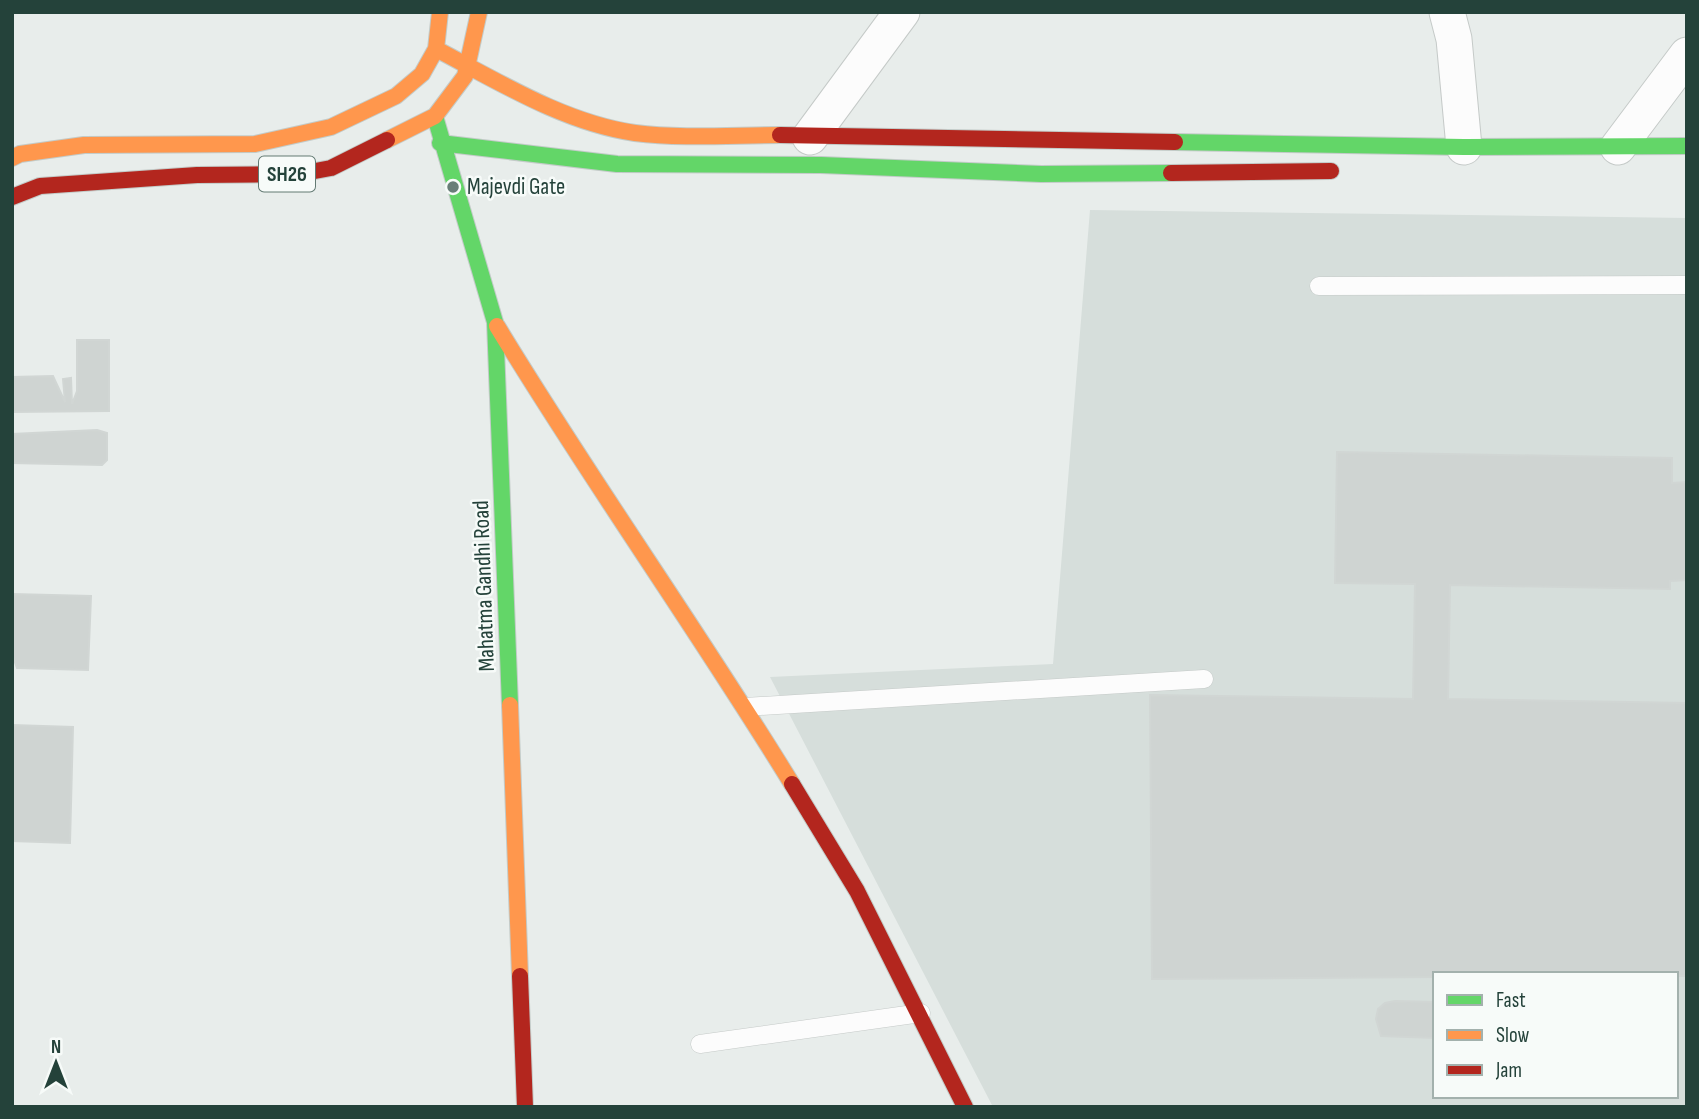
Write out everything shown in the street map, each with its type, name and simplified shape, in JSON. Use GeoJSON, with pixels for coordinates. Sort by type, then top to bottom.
{"type":"FeatureCollection","features":[{"type":"Feature","properties":{"kind":"main road","name":"SH26"},"geometry":{"type":"LineString","coordinates":[[12,158],[20,154],[84,145],[255,144],[331,127],[396,96],[422,74],[436,49],[440,12]]}},
{"type":"Feature","properties":{"kind":"main road","name":"SH26"},"geometry":{"type":"LineString","coordinates":[[12,197],[40,186],[197,175],[299,174],[331,168],[435,116],[454,94],[468,66],[479,12]]}},
{"type":"Feature","properties":{"kind":"main road"},"geometry":{"type":"LineString","coordinates":[[436,49],[555,111],[593,124],[636,133],[1464,147],[1687,146]]}},
{"type":"Feature","properties":{"kind":"main road","name":"Mahatma Gandhi Road"},"geometry":{"type":"LineString","coordinates":[[422,74],[440,143],[495,322],[524,1107]]}},
{"type":"Feature","properties":{"kind":"main road"},"geometry":{"type":"LineString","coordinates":[[440,143],[617,164],[821,165],[1041,174],[1348,171]]}},
{"type":"Feature","properties":{"kind":"main road"},"geometry":{"type":"LineString","coordinates":[[495,322],[553,418],[745,707],[857,891],[921,1013],[965,1107]]}},
{"type":"Feature","properties":{"kind":"street"},"geometry":{"type":"LineString","coordinates":[[810,137],[902,12]]}},
{"type":"Feature","properties":{"kind":"street"},"geometry":{"type":"LineString","coordinates":[[1447,12],[1454,39],[1464,147]]}},
{"type":"Feature","properties":{"kind":"street"},"geometry":{"type":"LineString","coordinates":[[1618,147],[1687,55]]}},
{"type":"Feature","properties":{"kind":"lane"},"geometry":{"type":"LineString","coordinates":[[1319,286],[1687,285]]}},
{"type":"Feature","properties":{"kind":"lane"},"geometry":{"type":"LineString","coordinates":[[745,707],[1204,679]]}},
{"type":"Feature","properties":{"kind":"lane"},"geometry":{"type":"LineString","coordinates":[[700,1044],[921,1013]]}},
{"type":"Feature","properties":{"kind":"shaded area"},"geometry":{"type":"Polygon","coordinates":[[[1090,210],[1687,218],[1687,1107],[993,1107],[770,677],[1053,664],[1090,210]]]}},
{"type":"Feature","properties":{"kind":"building"},"geometry":{"type":"Polygon","coordinates":[[[77,340],[109,340],[109,411],[12,412],[12,377],[53,376],[65,402],[63,379],[71,378],[72,404],[77,391],[77,340]]]}},
{"type":"Feature","properties":{"kind":"building"},"geometry":{"type":"Polygon","coordinates":[[[97,430],[107,433],[107,460],[102,465],[12,463],[12,434],[97,430]]]}},
{"type":"Feature","properties":{"kind":"building"},"geometry":{"type":"Polygon","coordinates":[[[1337,452],[1672,458],[1672,483],[1687,482],[1687,580],[1670,581],[1670,589],[1450,585],[1448,699],[1687,703],[1687,976],[1678,976],[1678,972],[1433,972],[1433,977],[1152,979],[1150,695],[1413,699],[1415,584],[1335,583],[1337,452]]]}},
{"type":"Feature","properties":{"kind":"building"},"geometry":{"type":"Polygon","coordinates":[[[12,594],[91,596],[88,670],[17,668],[12,654],[12,594]]]}},
{"type":"Feature","properties":{"kind":"building"},"geometry":{"type":"Polygon","coordinates":[[[12,725],[73,727],[70,843],[12,841],[12,725]]]}},
{"type":"Feature","properties":{"kind":"building"},"geometry":{"type":"Polygon","coordinates":[[[1433,1002],[1433,1038],[1381,1036],[1376,1019],[1378,1009],[1385,1003],[1433,1002]]]}},
{"type":"Feature","properties":{"kind":"traffic: fast"},"geometry":{"type":"LineString","coordinates":[[436,120],[495,322],[510,705]]}},
{"type":"Feature","properties":{"kind":"traffic: fast"},"geometry":{"type":"LineString","coordinates":[[1175,142],[1464,147],[1687,146]]}},
{"type":"Feature","properties":{"kind":"traffic: fast"},"geometry":{"type":"LineString","coordinates":[[440,143],[617,164],[821,165],[1041,174],[1171,173]]}},
{"type":"Feature","properties":{"kind":"traffic: slow"},"geometry":{"type":"LineString","coordinates":[[12,158],[20,154],[84,145],[255,144],[331,127],[396,96],[422,74],[436,49],[440,12]]}},
{"type":"Feature","properties":{"kind":"traffic: slow"},"geometry":{"type":"LineString","coordinates":[[387,140],[435,116],[465,76],[479,12]]}},
{"type":"Feature","properties":{"kind":"traffic: slow"},"geometry":{"type":"LineString","coordinates":[[438,50],[533,100],[609,128],[671,136],[780,135]]}},
{"type":"Feature","properties":{"kind":"traffic: slow"},"geometry":{"type":"LineString","coordinates":[[497,326],[792,784]]}},
{"type":"Feature","properties":{"kind":"traffic: slow"},"geometry":{"type":"LineString","coordinates":[[510,705],[520,976]]}},
{"type":"Feature","properties":{"kind":"traffic: jam"},"geometry":{"type":"LineString","coordinates":[[780,135],[1175,142]]}},
{"type":"Feature","properties":{"kind":"traffic: jam"},"geometry":{"type":"LineString","coordinates":[[12,197],[40,186],[197,175],[299,174],[331,168],[387,140]]}},
{"type":"Feature","properties":{"kind":"traffic: jam"},"geometry":{"type":"LineString","coordinates":[[1171,173],[1331,171]]}},
{"type":"Feature","properties":{"kind":"traffic: jam"},"geometry":{"type":"LineString","coordinates":[[792,784],[857,891],[965,1107]]}},
{"type":"Feature","properties":{"kind":"traffic: jam"},"geometry":{"type":"LineString","coordinates":[[520,976],[525,1107]]}},
{"type":"Feature","properties":{"kind":"place","name":"Majevdi Gate"},"geometry":{"type":"Point","coordinates":[453,187]}}]}
